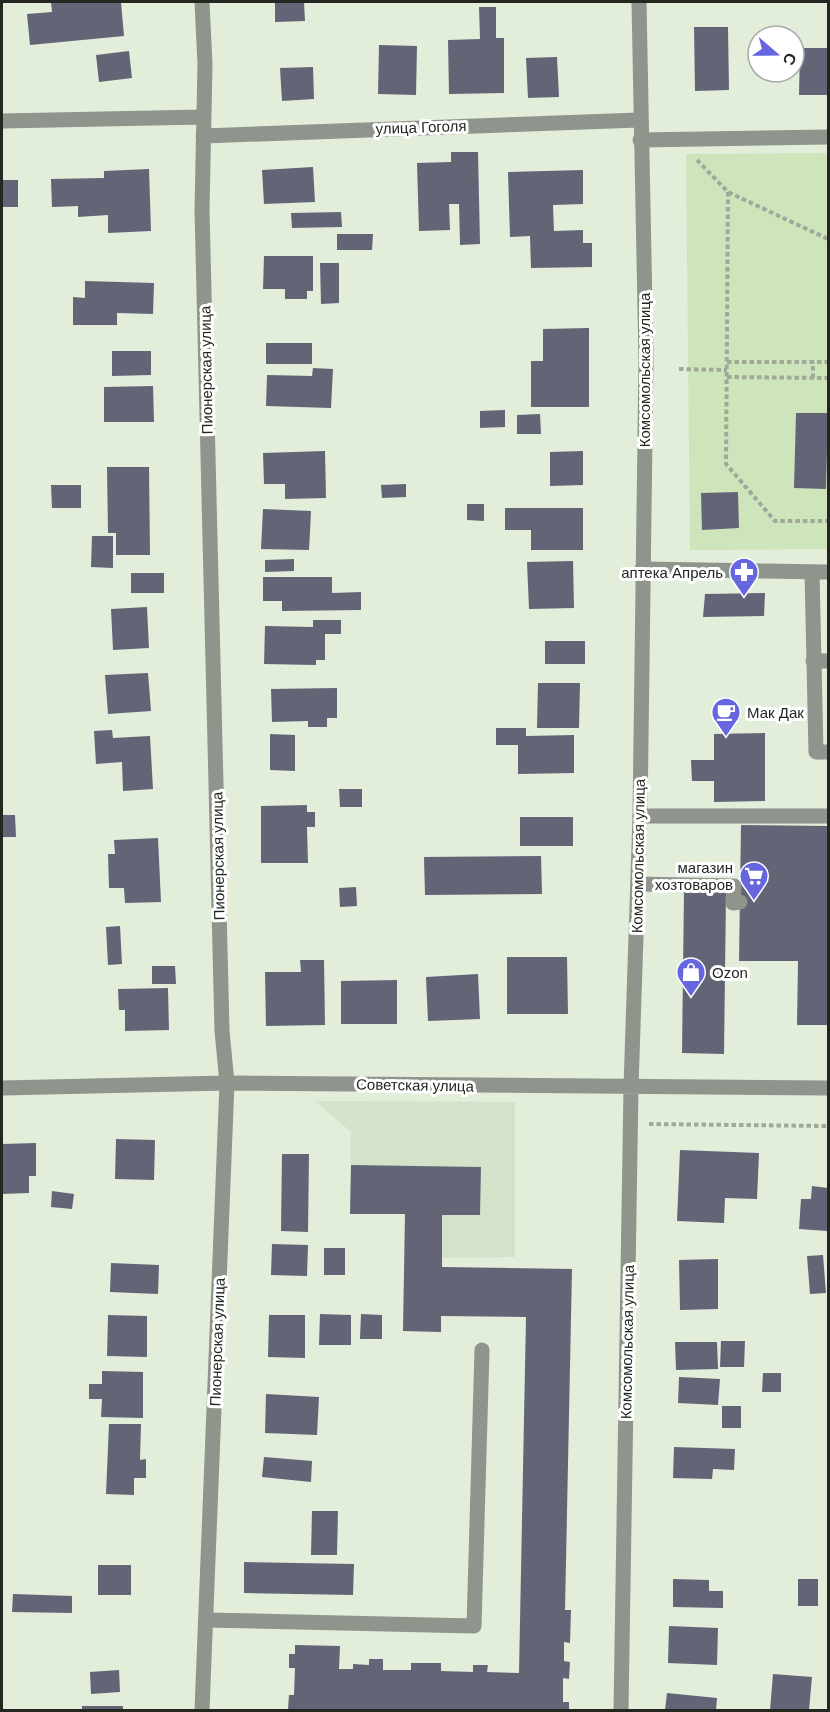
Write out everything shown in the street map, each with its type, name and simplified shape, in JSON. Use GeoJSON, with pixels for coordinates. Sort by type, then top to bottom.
{"type":"FeatureCollection","features":[{"type":"Feature","properties":{"kind":"street","name":"Пионерская улица"},"geometry":{"type":"LineString","coordinates":[[202,2],[202,210],[221,995],[226,1083],[202,1710]]}},
{"type":"Feature","properties":{"kind":"street","name":"Комсомольская улица"},"geometry":{"type":"LineString","coordinates":[[621,1710],[631,1087],[640,816],[646,360],[639,120],[639,2]]}},
{"type":"Feature","properties":{"kind":"street"},"geometry":{"type":"LineString","coordinates":[[2,121],[203,117]]}},
{"type":"Feature","properties":{"kind":"street","name":"улица Гоголя"},"geometry":{"type":"LineString","coordinates":[[203,136],[639,120]]}},
{"type":"Feature","properties":{"kind":"street"},"geometry":{"type":"LineString","coordinates":[[640,140],[828,137]]}},
{"type":"Feature","properties":{"kind":"street"},"geometry":{"type":"LineString","coordinates":[[642,569],[828,572]]}},
{"type":"Feature","properties":{"kind":"street"},"geometry":{"type":"LineString","coordinates":[[812,572],[821,661],[816,752],[828,752]]}},
{"type":"Feature","properties":{"kind":"street"},"geometry":{"type":"LineString","coordinates":[[640,816],[828,816]]}},
{"type":"Feature","properties":{"kind":"street"},"geometry":{"type":"LineString","coordinates":[[638,884],[734,886],[733,903],[740,902]]}},
{"type":"Feature","properties":{"kind":"street","name":"Советская улица"},"geometry":{"type":"LineString","coordinates":[[2,1088],[226,1083],[828,1088]]}},
{"type":"Feature","properties":{"kind":"street"},"geometry":{"type":"LineString","coordinates":[[206,1620],[474,1626],[482,1350]]}},
{"type":"Feature","properties":{"kind":"path"},"geometry":{"type":"LineString","coordinates":[[679,139],[728,192],[828,239]]}},
{"type":"Feature","properties":{"kind":"path"},"geometry":{"type":"LineString","coordinates":[[728,192],[726,464],[775,521],[828,521]]}},
{"type":"Feature","properties":{"kind":"path"},"geometry":{"type":"LineString","coordinates":[[727,362],[828,362]]}},
{"type":"Feature","properties":{"kind":"path"},"geometry":{"type":"LineString","coordinates":[[813,362],[813,378]]}},
{"type":"Feature","properties":{"kind":"path"},"geometry":{"type":"LineString","coordinates":[[679,369],[727,370]]}},
{"type":"Feature","properties":{"kind":"path"},"geometry":{"type":"LineString","coordinates":[[727,377],[828,378]]}},
{"type":"Feature","properties":{"kind":"path"},"geometry":{"type":"LineString","coordinates":[[631,1124],[828,1126]]}},
{"type":"Feature","properties":{"kind":"shaded area"},"geometry":{"type":"Polygon","coordinates":[[[828,153],[828,549],[690,550],[686,154],[828,153]]]}},
{"type":"Feature","properties":{"kind":"shaded area"},"geometry":{"type":"Polygon","coordinates":[[[315,1101],[515,1102],[515,1257],[442,1258],[441,1332],[403,1331],[405,1214],[350,1214],[351,1132],[315,1101]]]}},
{"type":"Feature","properties":{"kind":"building"},"geometry":{"type":"Polygon","coordinates":[[[51,2],[121,2],[124,36],[30,45],[27,14],[52,12],[51,2]]]}},
{"type":"Feature","properties":{"kind":"building"},"geometry":{"type":"Polygon","coordinates":[[[275,2],[304,2],[305,21],[275,22],[275,2]]]}},
{"type":"Feature","properties":{"kind":"building"},"geometry":{"type":"Polygon","coordinates":[[[479,7],[496,7],[496,38],[504,38],[504,93],[449,94],[448,40],[480,39],[479,7]]]}},
{"type":"Feature","properties":{"kind":"building"},"geometry":{"type":"Polygon","coordinates":[[[694,27],[728,27],[729,90],[695,91],[694,27]]]}},
{"type":"Feature","properties":{"kind":"building"},"geometry":{"type":"Polygon","coordinates":[[[379,45],[417,46],[416,95],[378,94],[379,45]]]}},
{"type":"Feature","properties":{"kind":"building"},"geometry":{"type":"Polygon","coordinates":[[[806,48],[828,48],[828,95],[799,95],[799,84],[806,84],[806,48]]]}},
{"type":"Feature","properties":{"kind":"building"},"geometry":{"type":"Polygon","coordinates":[[[129,51],[132,78],[99,82],[96,55],[129,51]]]}},
{"type":"Feature","properties":{"kind":"building"},"geometry":{"type":"Polygon","coordinates":[[[557,57],[559,97],[528,98],[526,58],[557,57]]]}},
{"type":"Feature","properties":{"kind":"building"},"geometry":{"type":"Polygon","coordinates":[[[313,67],[314,99],[282,101],[280,68],[313,67]]]}},
{"type":"Feature","properties":{"kind":"building"},"geometry":{"type":"Polygon","coordinates":[[[451,152],[478,152],[480,244],[460,245],[459,204],[449,204],[450,230],[419,231],[417,163],[451,162],[451,152]]]}},
{"type":"Feature","properties":{"kind":"building"},"geometry":{"type":"Polygon","coordinates":[[[313,167],[315,202],[264,204],[262,170],[313,167]]]}},
{"type":"Feature","properties":{"kind":"building"},"geometry":{"type":"Polygon","coordinates":[[[149,169],[151,231],[108,233],[108,215],[78,217],[78,206],[52,207],[51,179],[104,178],[104,171],[149,169]]]}},
{"type":"Feature","properties":{"kind":"building"},"geometry":{"type":"Polygon","coordinates":[[[583,170],[583,204],[553,205],[554,231],[583,230],[583,243],[592,243],[592,267],[531,268],[530,236],[510,237],[508,172],[583,170]]]}},
{"type":"Feature","properties":{"kind":"building"},"geometry":{"type":"Polygon","coordinates":[[[2,180],[18,180],[18,207],[2,207],[2,180]]]}},
{"type":"Feature","properties":{"kind":"building"},"geometry":{"type":"Polygon","coordinates":[[[341,212],[342,227],[292,228],[291,213],[341,212]]]}},
{"type":"Feature","properties":{"kind":"building"},"geometry":{"type":"Polygon","coordinates":[[[337,234],[373,234],[372,250],[337,250],[337,234]]]}},
{"type":"Feature","properties":{"kind":"building"},"geometry":{"type":"Polygon","coordinates":[[[264,256],[313,256],[313,291],[307,291],[307,299],[285,299],[285,289],[263,289],[264,256]]]}},
{"type":"Feature","properties":{"kind":"building"},"geometry":{"type":"Polygon","coordinates":[[[320,263],[339,263],[339,303],[321,304],[320,263]]]}},
{"type":"Feature","properties":{"kind":"building"},"geometry":{"type":"Polygon","coordinates":[[[85,281],[154,283],[153,314],[117,313],[117,325],[73,325],[73,297],[85,298],[85,281]]]}},
{"type":"Feature","properties":{"kind":"building"},"geometry":{"type":"Polygon","coordinates":[[[589,328],[589,407],[531,407],[531,361],[543,361],[543,329],[589,328]]]}},
{"type":"Feature","properties":{"kind":"building"},"geometry":{"type":"Polygon","coordinates":[[[266,343],[312,343],[312,364],[266,364],[266,343]]]}},
{"type":"Feature","properties":{"kind":"building"},"geometry":{"type":"Polygon","coordinates":[[[112,351],[151,351],[151,375],[112,376],[112,351]]]}},
{"type":"Feature","properties":{"kind":"building"},"geometry":{"type":"Polygon","coordinates":[[[313,368],[333,369],[331,408],[266,406],[267,375],[312,376],[313,368]]]}},
{"type":"Feature","properties":{"kind":"building"},"geometry":{"type":"Polygon","coordinates":[[[153,386],[154,422],[104,422],[104,387],[153,386]]]}},
{"type":"Feature","properties":{"kind":"building"},"geometry":{"type":"Polygon","coordinates":[[[505,410],[505,427],[480,428],[480,411],[505,410]]]}},
{"type":"Feature","properties":{"kind":"building"},"geometry":{"type":"Polygon","coordinates":[[[796,413],[828,413],[826,489],[794,488],[796,413]]]}},
{"type":"Feature","properties":{"kind":"building"},"geometry":{"type":"Polygon","coordinates":[[[540,414],[541,434],[517,434],[517,415],[540,414]]]}},
{"type":"Feature","properties":{"kind":"building"},"geometry":{"type":"Polygon","coordinates":[[[325,451],[326,498],[285,499],[285,484],[264,484],[263,453],[325,451]]]}},
{"type":"Feature","properties":{"kind":"building"},"geometry":{"type":"Polygon","coordinates":[[[583,451],[583,485],[550,486],[550,452],[583,451]]]}},
{"type":"Feature","properties":{"kind":"building"},"geometry":{"type":"Polygon","coordinates":[[[107,467],[149,467],[150,555],[116,555],[116,533],[108,533],[107,467]]]}},
{"type":"Feature","properties":{"kind":"building"},"geometry":{"type":"Polygon","coordinates":[[[406,484],[406,497],[382,498],[381,485],[406,484]]]}},
{"type":"Feature","properties":{"kind":"building"},"geometry":{"type":"Polygon","coordinates":[[[51,485],[81,485],[81,508],[52,508],[51,485]]]}},
{"type":"Feature","properties":{"kind":"building"},"geometry":{"type":"Polygon","coordinates":[[[738,492],[739,528],[702,530],[701,493],[738,492]]]}},
{"type":"Feature","properties":{"kind":"building"},"geometry":{"type":"Polygon","coordinates":[[[467,504],[484,504],[484,521],[467,520],[467,504]]]}},
{"type":"Feature","properties":{"kind":"building"},"geometry":{"type":"Polygon","coordinates":[[[505,508],[583,508],[583,550],[531,550],[531,530],[505,530],[505,508]]]}},
{"type":"Feature","properties":{"kind":"building"},"geometry":{"type":"Polygon","coordinates":[[[263,509],[311,511],[309,550],[261,549],[263,509]]]}},
{"type":"Feature","properties":{"kind":"building"},"geometry":{"type":"Polygon","coordinates":[[[92,536],[113,536],[113,568],[91,567],[92,536]]]}},
{"type":"Feature","properties":{"kind":"building"},"geometry":{"type":"Polygon","coordinates":[[[294,559],[294,571],[265,572],[265,560],[294,559]]]}},
{"type":"Feature","properties":{"kind":"building"},"geometry":{"type":"Polygon","coordinates":[[[573,561],[574,608],[529,609],[527,562],[573,561]]]}},
{"type":"Feature","properties":{"kind":"building"},"geometry":{"type":"Polygon","coordinates":[[[131,573],[164,573],[164,593],[131,593],[131,573]]]}},
{"type":"Feature","properties":{"kind":"building"},"geometry":{"type":"Polygon","coordinates":[[[263,577],[332,577],[332,593],[361,592],[361,610],[282,611],[282,601],[263,601],[263,577]]]}},
{"type":"Feature","properties":{"kind":"building"},"geometry":{"type":"Polygon","coordinates":[[[765,593],[764,616],[703,617],[705,594],[765,593]]]}},
{"type":"Feature","properties":{"kind":"building"},"geometry":{"type":"Polygon","coordinates":[[[147,607],[149,648],[113,650],[111,609],[147,607]]]}},
{"type":"Feature","properties":{"kind":"building"},"geometry":{"type":"Polygon","coordinates":[[[313,620],[341,620],[341,634],[325,634],[325,660],[316,660],[316,665],[264,664],[265,626],[313,627],[313,620]]]}},
{"type":"Feature","properties":{"kind":"building"},"geometry":{"type":"Polygon","coordinates":[[[545,641],[585,641],[585,664],[545,664],[545,641]]]}},
{"type":"Feature","properties":{"kind":"building"},"geometry":{"type":"Polygon","coordinates":[[[148,673],[151,711],[108,714],[105,675],[148,673]]]}},
{"type":"Feature","properties":{"kind":"building"},"geometry":{"type":"Polygon","coordinates":[[[538,683],[580,683],[579,728],[537,728],[538,683]]]}},
{"type":"Feature","properties":{"kind":"building"},"geometry":{"type":"Polygon","coordinates":[[[337,688],[337,718],[327,718],[327,727],[308,727],[308,721],[272,722],[271,689],[337,688]]]}},
{"type":"Feature","properties":{"kind":"building"},"geometry":{"type":"Polygon","coordinates":[[[496,728],[526,728],[526,736],[574,735],[574,773],[518,774],[518,745],[496,745],[496,728]]]}},
{"type":"Feature","properties":{"kind":"building"},"geometry":{"type":"Polygon","coordinates":[[[112,730],[113,738],[150,736],[153,789],[123,791],[122,762],[96,764],[94,731],[112,730]]]}},
{"type":"Feature","properties":{"kind":"building"},"geometry":{"type":"Polygon","coordinates":[[[765,733],[765,801],[714,802],[714,781],[692,781],[691,760],[714,760],[714,734],[765,733]]]}},
{"type":"Feature","properties":{"kind":"building"},"geometry":{"type":"Polygon","coordinates":[[[270,734],[295,735],[295,771],[270,770],[270,734]]]}},
{"type":"Feature","properties":{"kind":"building"},"geometry":{"type":"Polygon","coordinates":[[[339,789],[362,789],[362,807],[340,807],[339,789]]]}},
{"type":"Feature","properties":{"kind":"building"},"geometry":{"type":"Polygon","coordinates":[[[307,805],[307,812],[315,812],[315,827],[307,827],[308,863],[261,863],[261,806],[307,805]]]}},
{"type":"Feature","properties":{"kind":"building"},"geometry":{"type":"Polygon","coordinates":[[[2,815],[15,815],[16,837],[2,837],[2,815]]]}},
{"type":"Feature","properties":{"kind":"building"},"geometry":{"type":"Polygon","coordinates":[[[520,817],[573,817],[573,846],[520,846],[520,817]]]}},
{"type":"Feature","properties":{"kind":"building"},"geometry":{"type":"Polygon","coordinates":[[[741,825],[828,826],[828,1025],[797,1025],[798,961],[739,961],[741,825]]]}},
{"type":"Feature","properties":{"kind":"building"},"geometry":{"type":"Polygon","coordinates":[[[158,838],[161,902],[125,903],[124,888],[109,888],[108,854],[115,854],[114,840],[158,838]]]}},
{"type":"Feature","properties":{"kind":"building"},"geometry":{"type":"Polygon","coordinates":[[[541,856],[542,894],[425,895],[424,857],[541,856]]]}},
{"type":"Feature","properties":{"kind":"building"},"geometry":{"type":"Polygon","coordinates":[[[356,887],[357,906],[340,907],[339,888],[356,887]]]}},
{"type":"Feature","properties":{"kind":"building"},"geometry":{"type":"Polygon","coordinates":[[[684,891],[726,892],[724,1054],[682,1053],[684,891]]]}},
{"type":"Feature","properties":{"kind":"building"},"geometry":{"type":"Polygon","coordinates":[[[120,926],[122,964],[108,965],[106,927],[120,926]]]}},
{"type":"Feature","properties":{"kind":"building"},"geometry":{"type":"Polygon","coordinates":[[[507,957],[567,957],[568,1014],[507,1014],[507,957]]]}},
{"type":"Feature","properties":{"kind":"building"},"geometry":{"type":"Polygon","coordinates":[[[300,960],[324,960],[325,1025],[266,1026],[265,972],[301,972],[300,960]]]}},
{"type":"Feature","properties":{"kind":"building"},"geometry":{"type":"Polygon","coordinates":[[[152,966],[175,966],[176,984],[152,984],[152,966]]]}},
{"type":"Feature","properties":{"kind":"building"},"geometry":{"type":"Polygon","coordinates":[[[478,974],[480,1019],[428,1021],[426,977],[478,974]]]}},
{"type":"Feature","properties":{"kind":"building"},"geometry":{"type":"Polygon","coordinates":[[[397,980],[397,1024],[341,1024],[341,981],[397,980]]]}},
{"type":"Feature","properties":{"kind":"building"},"geometry":{"type":"Polygon","coordinates":[[[168,988],[169,1030],[125,1031],[125,1010],[119,1010],[118,989],[168,988]]]}},
{"type":"Feature","properties":{"kind":"building"},"geometry":{"type":"Polygon","coordinates":[[[116,1139],[155,1140],[154,1180],[115,1179],[116,1139]]]}},
{"type":"Feature","properties":{"kind":"building"},"geometry":{"type":"Polygon","coordinates":[[[36,1143],[36,1176],[29,1176],[29,1193],[2,1194],[2,1144],[36,1143]]]}},
{"type":"Feature","properties":{"kind":"building"},"geometry":{"type":"Polygon","coordinates":[[[680,1150],[759,1153],[757,1199],[725,1198],[724,1223],[677,1221],[680,1150]]]}},
{"type":"Feature","properties":{"kind":"building"},"geometry":{"type":"Polygon","coordinates":[[[282,1154],[309,1154],[308,1232],[281,1231],[282,1154]]]}},
{"type":"Feature","properties":{"kind":"building"},"geometry":{"type":"Polygon","coordinates":[[[351,1165],[481,1167],[480,1215],[442,1215],[442,1267],[572,1269],[565,1610],[571,1610],[570,1643],[564,1642],[564,1661],[570,1662],[569,1679],[563,1678],[563,1702],[569,1702],[569,1710],[288,1709],[289,1695],[294,1695],[295,1668],[289,1668],[289,1654],[295,1654],[295,1645],[340,1646],[339,1669],[353,1669],[353,1664],[369,1665],[369,1659],[383,1659],[383,1670],[411,1670],[411,1663],[441,1663],[441,1671],[473,1672],[473,1665],[488,1665],[487,1672],[519,1673],[526,1317],[441,1316],[441,1332],[403,1331],[405,1214],[350,1214],[351,1165]]]}},
{"type":"Feature","properties":{"kind":"building"},"geometry":{"type":"Polygon","coordinates":[[[812,1186],[828,1188],[827,1231],[799,1229],[801,1199],[811,1199],[812,1186]]]}},
{"type":"Feature","properties":{"kind":"building"},"geometry":{"type":"Polygon","coordinates":[[[52,1191],[74,1194],[72,1209],[51,1207],[52,1191]]]}},
{"type":"Feature","properties":{"kind":"building"},"geometry":{"type":"Polygon","coordinates":[[[272,1244],[308,1245],[307,1276],[271,1275],[272,1244]]]}},
{"type":"Feature","properties":{"kind":"building"},"geometry":{"type":"Polygon","coordinates":[[[324,1248],[345,1248],[345,1275],[324,1275],[324,1248]]]}},
{"type":"Feature","properties":{"kind":"building"},"geometry":{"type":"Polygon","coordinates":[[[823,1255],[826,1293],[810,1294],[807,1256],[823,1255]]]}},
{"type":"Feature","properties":{"kind":"building"},"geometry":{"type":"Polygon","coordinates":[[[718,1259],[718,1309],[680,1310],[679,1260],[718,1259]]]}},
{"type":"Feature","properties":{"kind":"building"},"geometry":{"type":"Polygon","coordinates":[[[111,1263],[159,1265],[158,1294],[110,1292],[111,1263]]]}},
{"type":"Feature","properties":{"kind":"building"},"geometry":{"type":"Polygon","coordinates":[[[320,1314],[351,1315],[351,1345],[319,1345],[320,1314]]]}},
{"type":"Feature","properties":{"kind":"building"},"geometry":{"type":"Polygon","coordinates":[[[361,1314],[382,1315],[382,1339],[360,1339],[361,1314]]]}},
{"type":"Feature","properties":{"kind":"building"},"geometry":{"type":"Polygon","coordinates":[[[108,1315],[147,1316],[147,1357],[107,1356],[108,1315]]]}},
{"type":"Feature","properties":{"kind":"building"},"geometry":{"type":"Polygon","coordinates":[[[269,1315],[305,1315],[305,1358],[268,1357],[269,1315]]]}},
{"type":"Feature","properties":{"kind":"building"},"geometry":{"type":"Polygon","coordinates":[[[721,1341],[745,1341],[744,1367],[720,1367],[721,1341]]]}},
{"type":"Feature","properties":{"kind":"building"},"geometry":{"type":"Polygon","coordinates":[[[675,1342],[717,1342],[718,1369],[676,1370],[675,1342]]]}},
{"type":"Feature","properties":{"kind":"building"},"geometry":{"type":"Polygon","coordinates":[[[102,1371],[143,1372],[143,1418],[101,1417],[102,1399],[89,1399],[89,1384],[102,1384],[102,1371]]]}},
{"type":"Feature","properties":{"kind":"building"},"geometry":{"type":"Polygon","coordinates":[[[763,1373],[781,1373],[781,1392],[762,1392],[763,1373]]]}},
{"type":"Feature","properties":{"kind":"building"},"geometry":{"type":"Polygon","coordinates":[[[679,1377],[720,1379],[718,1405],[678,1403],[679,1377]]]}},
{"type":"Feature","properties":{"kind":"building"},"geometry":{"type":"Polygon","coordinates":[[[266,1394],[319,1397],[317,1435],[265,1433],[266,1394]]]}},
{"type":"Feature","properties":{"kind":"building"},"geometry":{"type":"Polygon","coordinates":[[[722,1406],[741,1406],[741,1428],[722,1428],[722,1406]]]}},
{"type":"Feature","properties":{"kind":"building"},"geometry":{"type":"Polygon","coordinates":[[[109,1424],[141,1424],[140,1460],[146,1459],[146,1478],[134,1478],[134,1495],[106,1494],[109,1424]]]}},
{"type":"Feature","properties":{"kind":"building"},"geometry":{"type":"Polygon","coordinates":[[[674,1447],[735,1449],[734,1470],[713,1469],[712,1479],[673,1478],[674,1447]]]}},
{"type":"Feature","properties":{"kind":"building"},"geometry":{"type":"Polygon","coordinates":[[[264,1457],[312,1461],[311,1482],[262,1477],[264,1457]]]}},
{"type":"Feature","properties":{"kind":"building"},"geometry":{"type":"Polygon","coordinates":[[[312,1511],[338,1511],[337,1555],[311,1555],[312,1511]]]}},
{"type":"Feature","properties":{"kind":"building"},"geometry":{"type":"Polygon","coordinates":[[[244,1562],[354,1564],[353,1595],[244,1593],[244,1562]]]}},
{"type":"Feature","properties":{"kind":"building"},"geometry":{"type":"Polygon","coordinates":[[[98,1565],[131,1565],[131,1595],[98,1595],[98,1565]]]}},
{"type":"Feature","properties":{"kind":"building"},"geometry":{"type":"Polygon","coordinates":[[[673,1579],[709,1580],[709,1591],[723,1591],[723,1608],[673,1607],[673,1579]]]}},
{"type":"Feature","properties":{"kind":"building"},"geometry":{"type":"Polygon","coordinates":[[[798,1579],[818,1579],[818,1606],[798,1606],[798,1579]]]}},
{"type":"Feature","properties":{"kind":"building"},"geometry":{"type":"Polygon","coordinates":[[[13,1594],[72,1596],[72,1613],[12,1612],[13,1594]]]}},
{"type":"Feature","properties":{"kind":"building"},"geometry":{"type":"Polygon","coordinates":[[[669,1626],[718,1628],[717,1665],[668,1663],[669,1626]]]}},
{"type":"Feature","properties":{"kind":"building"},"geometry":{"type":"Polygon","coordinates":[[[119,1670],[120,1692],[91,1694],[90,1672],[119,1670]]]}},
{"type":"Feature","properties":{"kind":"building"},"geometry":{"type":"Polygon","coordinates":[[[773,1674],[812,1677],[809,1710],[770,1710],[773,1674]]]}},
{"type":"Feature","properties":{"kind":"building"},"geometry":{"type":"Polygon","coordinates":[[[667,1693],[717,1698],[716,1710],[665,1710],[667,1693]]]}},
{"type":"Feature","properties":{"kind":"building"},"geometry":{"type":"Polygon","coordinates":[[[82,1706],[123,1706],[123,1710],[82,1710],[82,1706]]]}},
{"type":"Feature","properties":{"kind":"place","name":"аптека Апрель"},"geometry":{"type":"Point","coordinates":[744,598]}},
{"type":"Feature","properties":{"kind":"place","name":"Мак Дак"},"geometry":{"type":"Point","coordinates":[726,738]}},
{"type":"Feature","properties":{"kind":"place","name":"магазин хозтоваров"},"geometry":{"type":"Point","coordinates":[754,902]}},
{"type":"Feature","properties":{"kind":"place","name":"Ozon"},"geometry":{"type":"Point","coordinates":[691,998]}}]}
